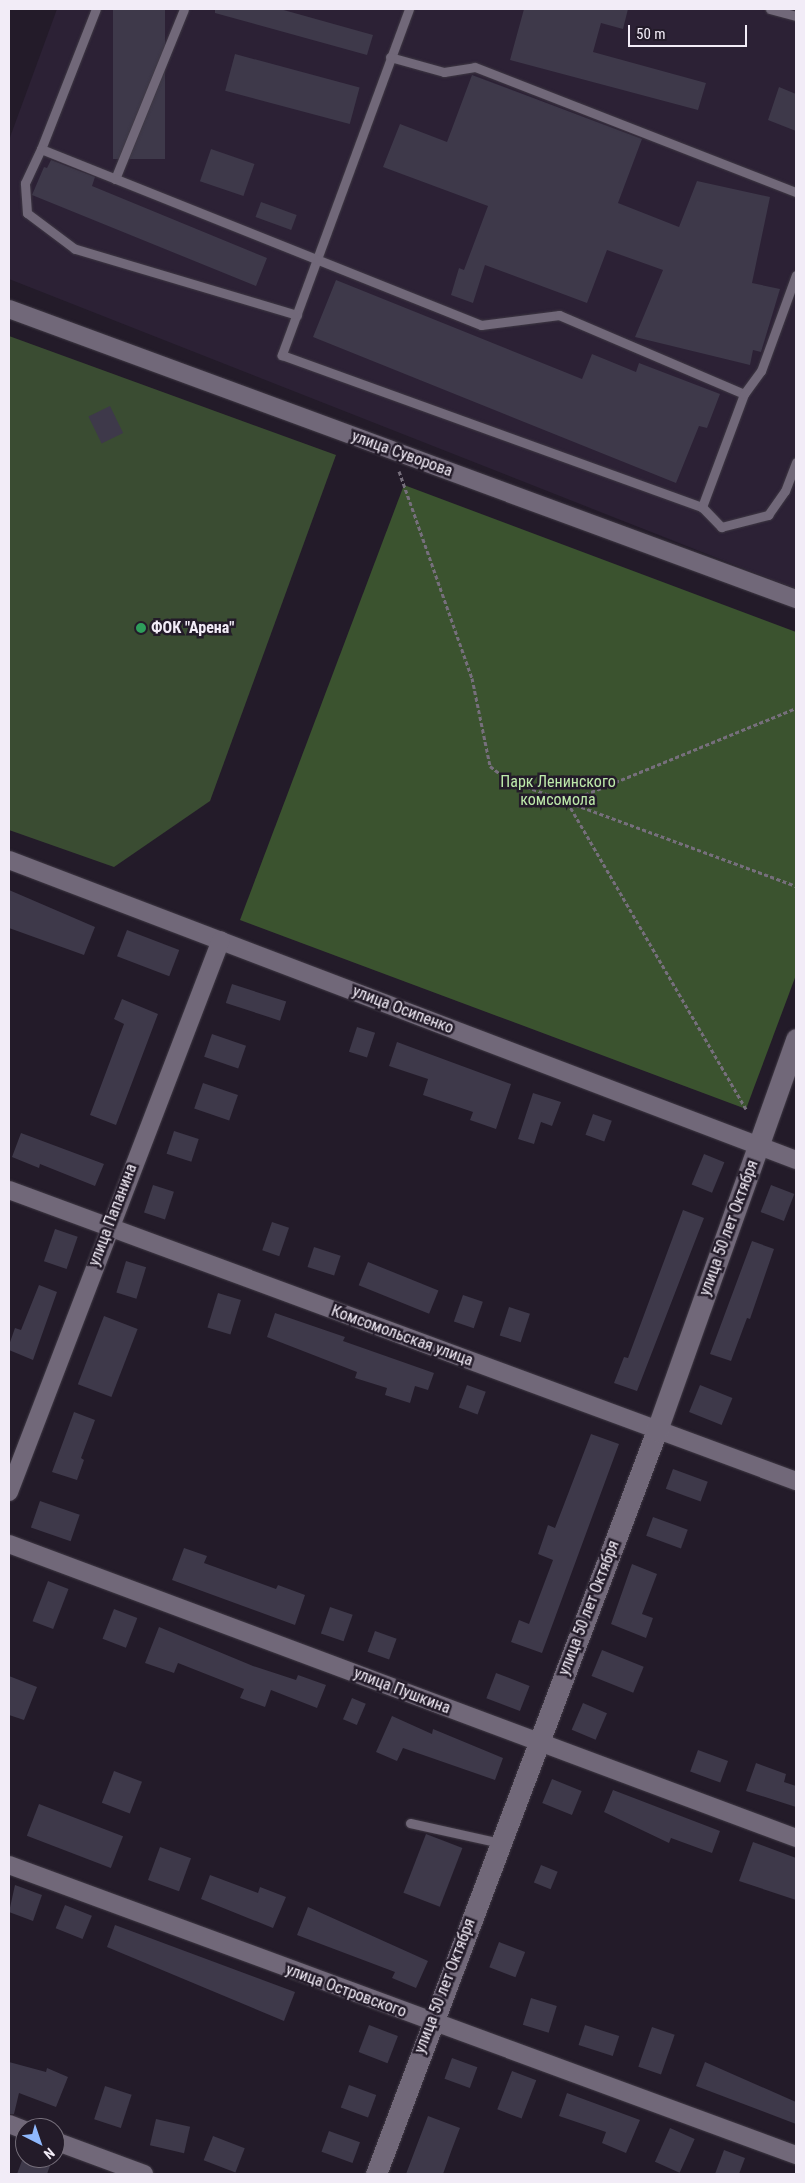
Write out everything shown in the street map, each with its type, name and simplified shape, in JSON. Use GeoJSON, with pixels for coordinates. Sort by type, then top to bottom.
{"type":"FeatureCollection","features":[{"type":"Feature","properties":{"kind":"street","name":"улица Суворова"},"geometry":{"type":"LineString","coordinates":[[9,309],[796,598]]}},
{"type":"Feature","properties":{"kind":"street","name":"улица Осипенко"},"geometry":{"type":"LineString","coordinates":[[9,860],[796,1160]]}},
{"type":"Feature","properties":{"kind":"street","name":"улица Папанина"},"geometry":{"type":"LineString","coordinates":[[9,1492],[109,1226],[221,940]]}},
{"type":"Feature","properties":{"kind":"street","name":"улица 50 лет Октября"},"geometry":{"type":"LineString","coordinates":[[376,2174],[431,2023],[657,1430],[796,1039]]}},
{"type":"Feature","properties":{"kind":"street","name":"Комсомольская улица"},"geometry":{"type":"LineString","coordinates":[[9,1190],[796,1481]]}},
{"type":"Feature","properties":{"kind":"street","name":"улица Пушкина"},"geometry":{"type":"LineString","coordinates":[[9,1544],[796,1838]]}},
{"type":"Feature","properties":{"kind":"street","name":"улица Островского"},"geometry":{"type":"LineString","coordinates":[[9,1865],[431,2023],[796,2155]]}},
{"type":"Feature","properties":{"kind":"street"},"geometry":{"type":"LineString","coordinates":[[65,2145],[144,2174]]}},
{"type":"Feature","properties":{"kind":"lane"},"geometry":{"type":"LineString","coordinates":[[96,9],[41,149],[25,183],[27,213],[75,249],[297,315]]}},
{"type":"Feature","properties":{"kind":"lane"},"geometry":{"type":"LineString","coordinates":[[115,179],[184,9]]}},
{"type":"Feature","properties":{"kind":"lane"},"geometry":{"type":"LineString","coordinates":[[409,9],[282,355],[702,507],[721,527],[768,515],[786,491],[796,462]]}},
{"type":"Feature","properties":{"kind":"lane"},"geometry":{"type":"LineString","coordinates":[[770,9],[796,16]]}},
{"type":"Feature","properties":{"kind":"lane"},"geometry":{"type":"LineString","coordinates":[[390,57],[444,72],[475,66],[796,192]]}},
{"type":"Feature","properties":{"kind":"lane"},"geometry":{"type":"LineString","coordinates":[[41,149],[481,325],[560,315],[744,394]]}},
{"type":"Feature","properties":{"kind":"lane"},"geometry":{"type":"LineString","coordinates":[[702,507],[744,394],[761,371],[796,275]]}},
{"type":"Feature","properties":{"kind":"lane"},"geometry":{"type":"LineString","coordinates":[[410,1823],[500,1843]]}},
{"type":"Feature","properties":{"kind":"path"},"geometry":{"type":"LineString","coordinates":[[393,450],[472,678],[490,766],[508,780],[796,886]]}},
{"type":"Feature","properties":{"kind":"path"},"geometry":{"type":"LineString","coordinates":[[567,802],[796,708]]}},
{"type":"Feature","properties":{"kind":"path"},"geometry":{"type":"LineString","coordinates":[[567,802],[746,1110]]}},
{"type":"Feature","properties":{"kind":"shaded area"},"geometry":{"type":"Polygon","coordinates":[[[57,9],[796,9],[796,589],[9,279],[9,140],[57,9]]]}},
{"type":"Feature","properties":{"kind":"green space","name":"ФОК \"Арена\""},"geometry":{"type":"Polygon","coordinates":[[[9,336],[336,455],[210,801],[114,867],[9,830],[9,336]]]}},
{"type":"Feature","properties":{"kind":"green space","name":"Парк Ленинского комсомола"},"geometry":{"type":"Polygon","coordinates":[[[404,485],[796,632],[796,975],[746,1109],[240,920],[404,485]]]}},
{"type":"Feature","properties":{"kind":"building"},"geometry":{"type":"Polygon","coordinates":[[[113,9],[165,9],[165,159],[113,159],[113,9]]]}},
{"type":"Feature","properties":{"kind":"building"},"geometry":{"type":"Polygon","coordinates":[[[215,9],[280,9],[373,35],[367,55],[215,13],[215,9]]]}},
{"type":"Feature","properties":{"kind":"building"},"geometry":{"type":"Polygon","coordinates":[[[524,9],[628,9],[623,29],[601,23],[593,52],[706,83],[698,110],[510,60],[524,9]]]}},
{"type":"Feature","properties":{"kind":"building"},"geometry":{"type":"Polygon","coordinates":[[[235,54],[360,87],[350,124],[225,91],[235,54]]]}},
{"type":"Feature","properties":{"kind":"building"},"geometry":{"type":"Polygon","coordinates":[[[472,75],[642,139],[618,203],[679,227],[697,181],[770,197],[752,283],[780,289],[761,352],[753,350],[750,365],[635,337],[663,270],[607,250],[587,303],[485,265],[473,303],[451,295],[459,268],[464,270],[488,206],[383,167],[400,124],[447,142],[472,75]]]}},
{"type":"Feature","properties":{"kind":"building"},"geometry":{"type":"Polygon","coordinates":[[[779,87],[796,94],[796,131],[768,120],[779,87]]]}},
{"type":"Feature","properties":{"kind":"building"},"geometry":{"type":"Polygon","coordinates":[[[211,149],[254,164],[243,196],[200,181],[211,149]]]}},
{"type":"Feature","properties":{"kind":"building"},"geometry":{"type":"Polygon","coordinates":[[[51,160],[95,177],[92,186],[267,258],[256,286],[32,195],[44,167],[47,168],[51,160]]]}},
{"type":"Feature","properties":{"kind":"building"},"geometry":{"type":"Polygon","coordinates":[[[261,202],[297,215],[291,230],[256,217],[261,202]]]}},
{"type":"Feature","properties":{"kind":"building"},"geometry":{"type":"Polygon","coordinates":[[[336,280],[582,379],[592,354],[636,372],[639,363],[720,394],[707,428],[699,426],[676,483],[313,337],[336,280]]]}},
{"type":"Feature","properties":{"kind":"building"},"geometry":{"type":"Polygon","coordinates":[[[110,406],[123,433],[102,443],[88,417],[110,406]]]}},
{"type":"Feature","properties":{"kind":"building"},"geometry":{"type":"Polygon","coordinates":[[[9,890],[95,927],[84,955],[9,928],[9,890]]]}},
{"type":"Feature","properties":{"kind":"building"},"geometry":{"type":"Polygon","coordinates":[[[127,930],[179,950],[169,976],[117,956],[127,930]]]}},
{"type":"Feature","properties":{"kind":"building"},"geometry":{"type":"Polygon","coordinates":[[[232,984],[286,1002],[280,1021],[226,1003],[232,984]]]}},
{"type":"Feature","properties":{"kind":"building"},"geometry":{"type":"Polygon","coordinates":[[[122,999],[158,1014],[116,1125],[90,1115],[124,1024],[114,1019],[122,999]]]}},
{"type":"Feature","properties":{"kind":"building"},"geometry":{"type":"Polygon","coordinates":[[[357,1027],[375,1033],[367,1058],[349,1052],[357,1027]]]}},
{"type":"Feature","properties":{"kind":"building"},"geometry":{"type":"Polygon","coordinates":[[[212,1034],[246,1046],[238,1068],[204,1057],[212,1034]]]}},
{"type":"Feature","properties":{"kind":"building"},"geometry":{"type":"Polygon","coordinates":[[[397,1042],[511,1084],[496,1129],[470,1120],[473,1112],[423,1095],[428,1079],[389,1066],[397,1042]]]}},
{"type":"Feature","properties":{"kind":"building"},"geometry":{"type":"Polygon","coordinates":[[[203,1083],[238,1095],[229,1121],[194,1109],[203,1083]]]}},
{"type":"Feature","properties":{"kind":"building"},"geometry":{"type":"Polygon","coordinates":[[[533,1093],[561,1102],[552,1126],[541,1122],[534,1144],[518,1139],[533,1093]]]}},
{"type":"Feature","properties":{"kind":"building"},"geometry":{"type":"Polygon","coordinates":[[[593,1114],[612,1121],[604,1142],[585,1135],[593,1114]]]}},
{"type":"Feature","properties":{"kind":"building"},"geometry":{"type":"Polygon","coordinates":[[[174,1131],[199,1139],[191,1162],[167,1154],[174,1131]]]}},
{"type":"Feature","properties":{"kind":"building"},"geometry":{"type":"Polygon","coordinates":[[[21,1133],[104,1164],[95,1186],[40,1164],[39,1168],[12,1157],[21,1133]]]}},
{"type":"Feature","properties":{"kind":"building"},"geometry":{"type":"Polygon","coordinates":[[[704,1154],[724,1162],[712,1193],[692,1185],[704,1154]]]}},
{"type":"Feature","properties":{"kind":"building"},"geometry":{"type":"Polygon","coordinates":[[[153,1185],[174,1192],[165,1219],[144,1213],[153,1185]]]}},
{"type":"Feature","properties":{"kind":"building"},"geometry":{"type":"Polygon","coordinates":[[[771,1185],[794,1194],[784,1221],[761,1212],[771,1185]]]}},
{"type":"Feature","properties":{"kind":"building"},"geometry":{"type":"Polygon","coordinates":[[[683,1210],[704,1218],[637,1391],[614,1383],[624,1357],[628,1358],[683,1210]]]}},
{"type":"Feature","properties":{"kind":"building"},"geometry":{"type":"Polygon","coordinates":[[[272,1222],[289,1228],[279,1256],[262,1250],[272,1222]]]}},
{"type":"Feature","properties":{"kind":"building"},"geometry":{"type":"Polygon","coordinates":[[[55,1229],[78,1237],[67,1269],[44,1261],[55,1229]]]}},
{"type":"Feature","properties":{"kind":"building"},"geometry":{"type":"Polygon","coordinates":[[[752,1241],[774,1249],[750,1319],[747,1318],[731,1361],[710,1354],[752,1241]]]}},
{"type":"Feature","properties":{"kind":"building"},"geometry":{"type":"Polygon","coordinates":[[[314,1247],[341,1256],[334,1276],[308,1267],[314,1247]]]}},
{"type":"Feature","properties":{"kind":"building"},"geometry":{"type":"Polygon","coordinates":[[[126,1261],[146,1267],[136,1299],[116,1293],[126,1261]]]}},
{"type":"Feature","properties":{"kind":"building"},"geometry":{"type":"Polygon","coordinates":[[[368,1262],[438,1290],[429,1314],[359,1285],[368,1262]]]}},
{"type":"Feature","properties":{"kind":"building"},"geometry":{"type":"Polygon","coordinates":[[[39,1285],[57,1292],[33,1360],[9,1350],[9,1345],[15,1328],[21,1330],[39,1285]]]}},
{"type":"Feature","properties":{"kind":"building"},"geometry":{"type":"Polygon","coordinates":[[[218,1293],[241,1300],[230,1334],[207,1327],[218,1293]]]}},
{"type":"Feature","properties":{"kind":"building"},"geometry":{"type":"Polygon","coordinates":[[[463,1295],[483,1302],[474,1328],[454,1321],[463,1295]]]}},
{"type":"Feature","properties":{"kind":"building"},"geometry":{"type":"Polygon","coordinates":[[[509,1307],[530,1314],[521,1342],[500,1336],[509,1307]]]}},
{"type":"Feature","properties":{"kind":"building"},"geometry":{"type":"Polygon","coordinates":[[[275,1313],[345,1337],[343,1341],[434,1373],[428,1390],[415,1386],[410,1403],[385,1395],[387,1388],[355,1378],[357,1372],[267,1337],[275,1313]]]}},
{"type":"Feature","properties":{"kind":"building"},"geometry":{"type":"Polygon","coordinates":[[[104,1316],[138,1329],[111,1397],[78,1384],[104,1316]]]}},
{"type":"Feature","properties":{"kind":"building"},"geometry":{"type":"Polygon","coordinates":[[[467,1385],[486,1392],[478,1414],[459,1408],[467,1385]]]}},
{"type":"Feature","properties":{"kind":"building"},"geometry":{"type":"Polygon","coordinates":[[[700,1385],[732,1398],[722,1425],[689,1412],[700,1385]]]}},
{"type":"Feature","properties":{"kind":"building"},"geometry":{"type":"Polygon","coordinates":[[[74,1412],[95,1420],[81,1458],[84,1460],[77,1480],[52,1472],[74,1412]]]}},
{"type":"Feature","properties":{"kind":"building"},"geometry":{"type":"Polygon","coordinates":[[[591,1434],[619,1444],[542,1653],[511,1642],[519,1620],[529,1624],[553,1560],[538,1554],[548,1525],[555,1528],[591,1434]]]}},
{"type":"Feature","properties":{"kind":"building"},"geometry":{"type":"Polygon","coordinates":[[[673,1469],[708,1482],[701,1501],[666,1489],[673,1469]]]}},
{"type":"Feature","properties":{"kind":"building"},"geometry":{"type":"Polygon","coordinates":[[[40,1501],[80,1515],[71,1541],[31,1527],[40,1501]]]}},
{"type":"Feature","properties":{"kind":"building"},"geometry":{"type":"Polygon","coordinates":[[[653,1517],[688,1530],[681,1548],[646,1536],[653,1517]]]}},
{"type":"Feature","properties":{"kind":"building"},"geometry":{"type":"Polygon","coordinates":[[[184,1548],[207,1556],[204,1563],[276,1589],[278,1585],[305,1595],[295,1625],[172,1580],[184,1548]]]}},
{"type":"Feature","properties":{"kind":"building"},"geometry":{"type":"Polygon","coordinates":[[[632,1564],[657,1574],[642,1614],[653,1618],[646,1638],[611,1624],[632,1564]]]}},
{"type":"Feature","properties":{"kind":"building"},"geometry":{"type":"Polygon","coordinates":[[[48,1581],[69,1589],[53,1629],[33,1621],[48,1581]]]}},
{"type":"Feature","properties":{"kind":"building"},"geometry":{"type":"Polygon","coordinates":[[[330,1607],[353,1615],[344,1641],[321,1633],[330,1607]]]}},
{"type":"Feature","properties":{"kind":"building"},"geometry":{"type":"Polygon","coordinates":[[[114,1609],[137,1618],[126,1648],[103,1639],[114,1609]]]}},
{"type":"Feature","properties":{"kind":"building"},"geometry":{"type":"Polygon","coordinates":[[[159,1627],[253,1666],[296,1680],[298,1675],[326,1685],[317,1708],[271,1690],[265,1707],[240,1698],[244,1689],[178,1663],[174,1673],[145,1663],[159,1627]]]}},
{"type":"Feature","properties":{"kind":"building"},"geometry":{"type":"Polygon","coordinates":[[[375,1631],[397,1639],[389,1660],[367,1652],[375,1631]]]}},
{"type":"Feature","properties":{"kind":"building"},"geometry":{"type":"Polygon","coordinates":[[[602,1650],[644,1667],[633,1693],[592,1676],[602,1650]]]}},
{"type":"Feature","properties":{"kind":"building"},"geometry":{"type":"Polygon","coordinates":[[[496,1673],[530,1686],[520,1711],[486,1698],[496,1673]]]}},
{"type":"Feature","properties":{"kind":"building"},"geometry":{"type":"Polygon","coordinates":[[[9,1676],[37,1687],[24,1720],[9,1715],[9,1676]]]}},
{"type":"Feature","properties":{"kind":"building"},"geometry":{"type":"Polygon","coordinates":[[[352,1698],[366,1704],[357,1725],[343,1719],[352,1698]]]}},
{"type":"Feature","properties":{"kind":"building"},"geometry":{"type":"Polygon","coordinates":[[[583,1703],[607,1713],[596,1740],[572,1730],[583,1703]]]}},
{"type":"Feature","properties":{"kind":"building"},"geometry":{"type":"Polygon","coordinates":[[[392,1716],[432,1734],[433,1729],[503,1758],[495,1780],[403,1748],[397,1761],[376,1752],[392,1716]]]}},
{"type":"Feature","properties":{"kind":"building"},"geometry":{"type":"Polygon","coordinates":[[[698,1750],[728,1761],[720,1783],[690,1772],[698,1750]]]}},
{"type":"Feature","properties":{"kind":"building"},"geometry":{"type":"Polygon","coordinates":[[[756,1763],[786,1774],[784,1782],[796,1786],[796,1807],[746,1791],[756,1763]]]}},
{"type":"Feature","properties":{"kind":"building"},"geometry":{"type":"Polygon","coordinates":[[[114,1771],[142,1782],[130,1813],[102,1803],[114,1771]]]}},
{"type":"Feature","properties":{"kind":"building"},"geometry":{"type":"Polygon","coordinates":[[[552,1779],[582,1791],[572,1815],[542,1803],[552,1779]]]}},
{"type":"Feature","properties":{"kind":"building"},"geometry":{"type":"Polygon","coordinates":[[[613,1790],[720,1831],[712,1853],[671,1838],[669,1843],[604,1812],[613,1790]]]}},
{"type":"Feature","properties":{"kind":"building"},"geometry":{"type":"Polygon","coordinates":[[[39,1804],[123,1836],[111,1868],[27,1836],[39,1804]]]}},
{"type":"Feature","properties":{"kind":"building"},"geometry":{"type":"Polygon","coordinates":[[[426,1834],[462,1848],[440,1907],[403,1893],[426,1834]]]}},
{"type":"Feature","properties":{"kind":"building"},"geometry":{"type":"Polygon","coordinates":[[[753,1842],[796,1858],[796,1900],[739,1881],[753,1842]]]}},
{"type":"Feature","properties":{"kind":"building"},"geometry":{"type":"Polygon","coordinates":[[[160,1847],[191,1858],[179,1891],[148,1880],[160,1847]]]}},
{"type":"Feature","properties":{"kind":"building"},"geometry":{"type":"Polygon","coordinates":[[[541,1865],[558,1872],[551,1889],[534,1883],[541,1865]]]}},
{"type":"Feature","properties":{"kind":"building"},"geometry":{"type":"Polygon","coordinates":[[[210,1875],[258,1893],[260,1887],[286,1897],[273,1928],[201,1899],[210,1875]]]}},
{"type":"Feature","properties":{"kind":"building"},"geometry":{"type":"Polygon","coordinates":[[[15,1885],[42,1895],[33,1921],[9,1912],[15,1885]]]}},
{"type":"Feature","properties":{"kind":"building"},"geometry":{"type":"Polygon","coordinates":[[[65,1905],[92,1916],[83,1939],[56,1928],[65,1905]]]}},
{"type":"Feature","properties":{"kind":"building"},"geometry":{"type":"Polygon","coordinates":[[[308,1907],[428,1961],[416,1988],[392,1978],[395,1972],[297,1935],[308,1907]]]}},
{"type":"Feature","properties":{"kind":"building"},"geometry":{"type":"Polygon","coordinates":[[[115,1925],[295,1992],[284,2021],[107,1947],[115,1925]]]}},
{"type":"Feature","properties":{"kind":"building"},"geometry":{"type":"Polygon","coordinates":[[[499,1942],[525,1952],[515,1977],[489,1967],[499,1942]]]}},
{"type":"Feature","properties":{"kind":"building"},"geometry":{"type":"Polygon","coordinates":[[[531,1998],[557,2006],[549,2033],[523,2025],[531,1998]]]}},
{"type":"Feature","properties":{"kind":"building"},"geometry":{"type":"Polygon","coordinates":[[[369,2025],[398,2036],[388,2063],[359,2052],[369,2025]]]}},
{"type":"Feature","properties":{"kind":"building"},"geometry":{"type":"Polygon","coordinates":[[[585,2025],[619,2036],[613,2056],[579,2045],[585,2025]]]}},
{"type":"Feature","properties":{"kind":"building"},"geometry":{"type":"Polygon","coordinates":[[[652,2027],[675,2035],[661,2075],[638,2067],[652,2027]]]}},
{"type":"Feature","properties":{"kind":"building"},"geometry":{"type":"Polygon","coordinates":[[[452,2058],[477,2067],[470,2088],[444,2079],[452,2058]]]}},
{"type":"Feature","properties":{"kind":"building"},"geometry":{"type":"Polygon","coordinates":[[[9,2062],[46,2072],[47,2068],[68,2077],[56,2107],[19,2093],[14,2114],[9,2114],[9,2062]]]}},
{"type":"Feature","properties":{"kind":"building"},"geometry":{"type":"Polygon","coordinates":[[[705,2062],[796,2102],[796,2124],[696,2086],[705,2062]]]}},
{"type":"Feature","properties":{"kind":"building"},"geometry":{"type":"Polygon","coordinates":[[[512,2071],[536,2080],[522,2119],[497,2109],[512,2071]]]}},
{"type":"Feature","properties":{"kind":"building"},"geometry":{"type":"Polygon","coordinates":[[[349,2085],[376,2095],[368,2117],[341,2108],[349,2085]]]}},
{"type":"Feature","properties":{"kind":"building"},"geometry":{"type":"Polygon","coordinates":[[[105,2086],[132,2095],[121,2128],[94,2119],[105,2086]]]}},
{"type":"Feature","properties":{"kind":"building"},"geometry":{"type":"Polygon","coordinates":[[[567,2093],[640,2120],[626,2153],[602,2143],[606,2132],[559,2116],[567,2093]]]}},
{"type":"Feature","properties":{"kind":"building"},"geometry":{"type":"Polygon","coordinates":[[[428,2116],[460,2128],[443,2174],[406,2174],[428,2116]]]}},
{"type":"Feature","properties":{"kind":"building"},"geometry":{"type":"Polygon","coordinates":[[[156,2119],[190,2127],[184,2153],[150,2145],[156,2119]]]}},
{"type":"Feature","properties":{"kind":"building"},"geometry":{"type":"Polygon","coordinates":[[[670,2128],[695,2139],[680,2173],[655,2162],[670,2128]]]}},
{"type":"Feature","properties":{"kind":"building"},"geometry":{"type":"Polygon","coordinates":[[[329,2131],[360,2142],[352,2163],[321,2152],[329,2131]]]}},
{"type":"Feature","properties":{"kind":"building"},"geometry":{"type":"Polygon","coordinates":[[[213,2136],[245,2148],[235,2172],[204,2160],[213,2136]]]}},
{"type":"Feature","properties":{"kind":"building"},"geometry":{"type":"Polygon","coordinates":[[[724,2150],[745,2158],[739,2174],[715,2174],[724,2150]]]}},
{"type":"Feature","properties":{"kind":"building"},"geometry":{"type":"Polygon","coordinates":[[[19,2168],[49,2168],[47,2174],[17,2174],[19,2168]]]}},
{"type":"Feature","properties":{"kind":"place","name":"ФОК \"Арена\""},"geometry":{"type":"Point","coordinates":[141,628]}}]}
